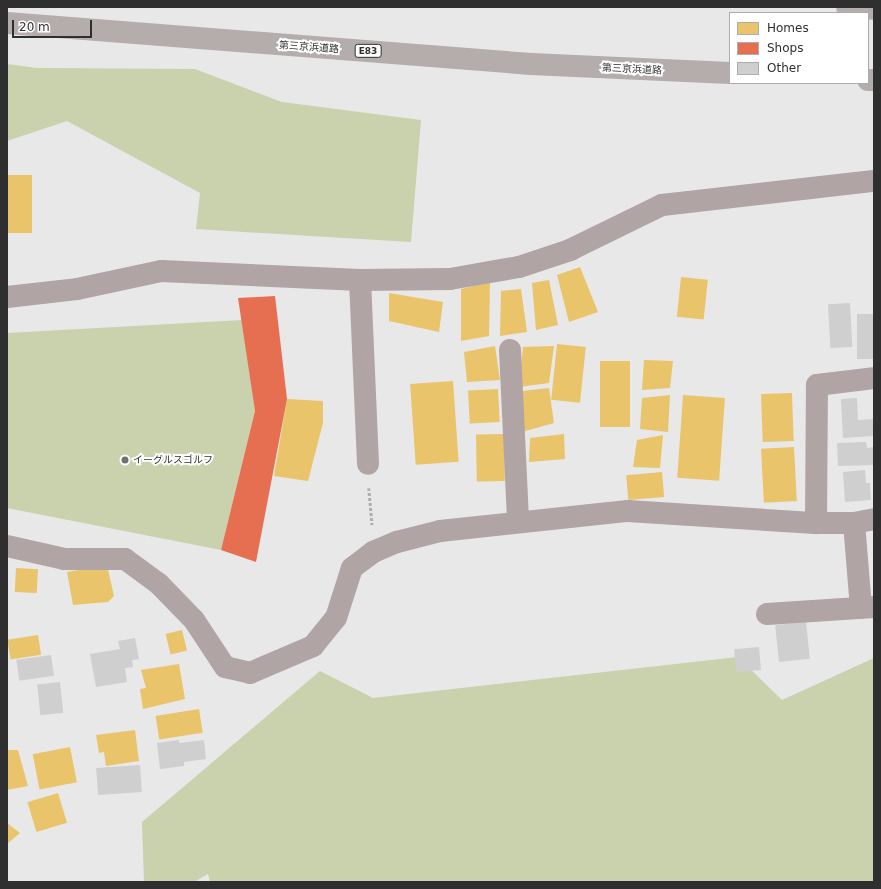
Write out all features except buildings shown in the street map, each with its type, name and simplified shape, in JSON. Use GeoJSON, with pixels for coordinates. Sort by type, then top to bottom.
{"type":"FeatureCollection","features":[{"type":"Feature","properties":{"kind":"highway"},"geometry":{"type":"LineString","coordinates":[[847,7],[874,9]]}},
{"type":"Feature","properties":{"kind":"highway","name":"第三京浜道路"},"geometry":{"type":"LineString","coordinates":[[7,23],[531,64],[729,73]]}},
{"type":"Feature","properties":{"kind":"street"},"geometry":{"type":"LineString","coordinates":[[7,297],[78,289],[160,271],[360,280],[450,279],[519,267],[570,250],[662,205],[874,181]]}},
{"type":"Feature","properties":{"kind":"street"},"geometry":{"type":"LineString","coordinates":[[360,280],[368,464]]}},
{"type":"Feature","properties":{"kind":"street"},"geometry":{"type":"LineString","coordinates":[[510,350],[518,522]]}},
{"type":"Feature","properties":{"kind":"street"},"geometry":{"type":"LineString","coordinates":[[816,523],[818,385],[874,378]]}},
{"type":"Feature","properties":{"kind":"street"},"geometry":{"type":"LineString","coordinates":[[7,546],[64,559],[125,559],[159,584],[194,620],[225,667],[250,673],[313,646],[336,618],[352,568],[373,552],[397,542],[440,531],[628,511],[816,523],[864,521],[868,608],[767,614]]}},
{"type":"Feature","properties":{"kind":"path"},"geometry":{"type":"LineString","coordinates":[[368,464],[373,552]]}},
{"type":"Feature","properties":{"kind":"green space"},"geometry":{"type":"Polygon","coordinates":[[[7,64],[37,68],[195,69],[282,102],[421,120],[411,242],[196,229],[200,193],[67,121],[7,141],[7,64]]]}},
{"type":"Feature","properties":{"kind":"green space","name":"イーグルスゴルフ"},"geometry":{"type":"Polygon","coordinates":[[[242,320],[255,411],[221,550],[7,508],[7,333],[242,320]]]}},
{"type":"Feature","properties":{"kind":"green space"},"geometry":{"type":"Polygon","coordinates":[[[738,657],[782,700],[874,658],[874,882],[210,882],[208,874],[194,882],[144,882],[142,822],[320,671],[373,698],[738,657]]]}},
{"type":"Feature","properties":{"kind":"place","name":"イーグルスゴルフ"},"geometry":{"type":"Point","coordinates":[125,460]}}]}
